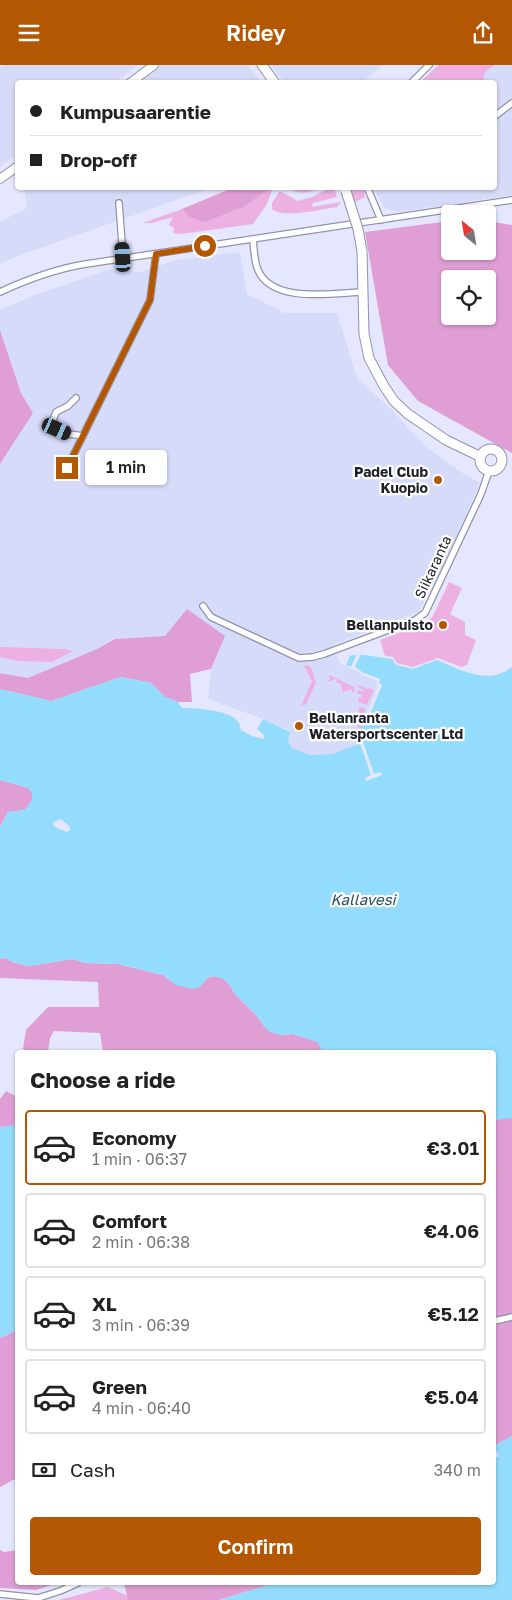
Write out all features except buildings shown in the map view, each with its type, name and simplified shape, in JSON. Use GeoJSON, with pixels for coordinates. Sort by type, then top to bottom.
{"type":"FeatureCollection","features":[{"type":"Feature","properties":{"kind":"main road"},"geometry":{"type":"LineString","coordinates":[[262,65],[273,80]]}},
{"type":"Feature","properties":{"kind":"main road"},"geometry":{"type":"LineString","coordinates":[[345,190],[354,216],[362,251],[364,334],[369,358],[394,401],[408,414],[446,440],[481,457]]}},
{"type":"Feature","properties":{"kind":"main road"},"geometry":{"type":"LineString","coordinates":[[492,449],[507,461],[497,469],[489,471],[482,466],[481,457],[484,451],[492,449]]}},
{"type":"Feature","properties":{"kind":"street"},"geometry":{"type":"LineString","coordinates":[[134,80],[154,65]]}},
{"type":"Feature","properties":{"kind":"street"},"geometry":{"type":"LineString","coordinates":[[414,80],[429,65]]}},
{"type":"Feature","properties":{"kind":"street"},"geometry":{"type":"LineString","coordinates":[[497,114],[512,103]]}},
{"type":"Feature","properties":{"kind":"street"},"geometry":{"type":"LineString","coordinates":[[0,179],[15,168]]}},
{"type":"Feature","properties":{"kind":"street"},"geometry":{"type":"LineString","coordinates":[[368,190],[380,220]]}},
{"type":"Feature","properties":{"kind":"street"},"geometry":{"type":"LineString","coordinates":[[0,292],[61,268],[123,257],[156,254],[512,200]]}},
{"type":"Feature","properties":{"kind":"street"},"geometry":{"type":"LineString","coordinates":[[119,203],[123,257]]}},
{"type":"Feature","properties":{"kind":"street"},"geometry":{"type":"LineString","coordinates":[[253,239],[259,272],[266,282],[276,289],[298,293],[363,292]]}},
{"type":"Feature","properties":{"kind":"street"},"geometry":{"type":"LineString","coordinates":[[67,468],[150,300],[156,254]]}},
{"type":"Feature","properties":{"kind":"street"},"geometry":{"type":"LineString","coordinates":[[76,398],[68,406],[56,412],[53,420],[57,429],[69,434],[83,436]]}},
{"type":"Feature","properties":{"kind":"street","name":"Siikaranta"},"geometry":{"type":"LineString","coordinates":[[203,607],[210,617],[299,658],[313,657],[415,620],[425,613],[481,494],[489,471]]}},
{"type":"Feature","properties":{"kind":"street"},"geometry":{"type":"LineString","coordinates":[[496,1321],[512,1317]]}},
{"type":"Feature","properties":{"kind":"street"},"geometry":{"type":"LineString","coordinates":[[0,1594],[38,1598],[74,1585]]}},
{"type":"Feature","properties":{"kind":"shaded area"},"geometry":{"type":"Polygon","coordinates":[[[4,65],[138,65],[118,80],[15,80],[15,156],[0,167],[0,68],[4,65]]]}},
{"type":"Feature","properties":{"kind":"shaded area"},"geometry":{"type":"Polygon","coordinates":[[[161,65],[248,65],[259,80],[140,80],[161,65]]]}},
{"type":"Feature","properties":{"kind":"shaded area"},"geometry":{"type":"Polygon","coordinates":[[[271,65],[383,65],[364,80],[282,80],[271,65]]]}},
{"type":"Feature","properties":{"kind":"shaded area"},"geometry":{"type":"Polygon","coordinates":[[[437,65],[512,65],[512,195],[398,212],[384,207],[374,190],[497,190],[497,80],[425,80],[437,65]]]}},
{"type":"Feature","properties":{"kind":"shaded area"},"geometry":{"type":"Polygon","coordinates":[[[439,65],[495,65],[486,71],[483,78],[484,80],[422,80],[439,65]]]}},
{"type":"Feature","properties":{"kind":"shaded area"},"geometry":{"type":"Polygon","coordinates":[[[24,190],[205,190],[20,255],[0,264],[0,222],[27,208],[24,190]]]}},
{"type":"Feature","properties":{"kind":"shaded area"},"geometry":{"type":"Polygon","coordinates":[[[228,190],[267,190],[245,206],[205,222],[189,217],[182,209],[228,190]]]}},
{"type":"Feature","properties":{"kind":"shaded area"},"geometry":{"type":"Polygon","coordinates":[[[263,190],[272,190],[267,204],[253,224],[181,234],[173,233],[174,228],[169,225],[173,217],[152,223],[143,223],[182,209],[189,217],[263,190]]]}},
{"type":"Feature","properties":{"kind":"shaded area"},"geometry":{"type":"Polygon","coordinates":[[[292,190],[316,190],[304,193],[292,190]]]}},
{"type":"Feature","properties":{"kind":"shaded area"},"geometry":{"type":"Polygon","coordinates":[[[325,190],[335,190],[337,197],[313,203],[312,207],[341,202],[337,207],[294,213],[278,212],[272,209],[272,203],[280,191],[298,201],[312,197],[325,190]]]}},
{"type":"Feature","properties":{"kind":"shaded area"},"geometry":{"type":"Polygon","coordinates":[[[350,190],[363,190],[365,197],[355,202],[350,190]]]}},
{"type":"Feature","properties":{"kind":"shaded area"},"geometry":{"type":"Polygon","coordinates":[[[441,222],[441,260],[496,260],[496,222],[512,225],[512,453],[418,401],[388,365],[365,232],[441,222]]]}},
{"type":"Feature","properties":{"kind":"shaded area"},"geometry":{"type":"Polygon","coordinates":[[[240,252],[247,294],[285,313],[337,313],[357,378],[391,409],[425,446],[465,475],[480,483],[442,568],[419,612],[333,645],[338,660],[343,665],[380,680],[382,685],[363,742],[333,754],[309,755],[291,748],[288,742],[290,731],[208,699],[211,669],[224,637],[165,636],[115,639],[97,649],[28,678],[0,673],[0,464],[33,413],[21,393],[0,330],[0,310],[35,295],[110,269],[141,272],[176,260],[240,252]]]}},
{"type":"Feature","properties":{"kind":"shaded area"},"geometry":{"type":"Polygon","coordinates":[[[0,330],[21,393],[33,413],[0,464],[0,330]]]}},
{"type":"Feature","properties":{"kind":"shaded area","name":"Bellanpuisto"},"geometry":{"type":"Polygon","coordinates":[[[449,582],[462,588],[450,614],[465,622],[465,635],[476,640],[467,665],[461,667],[438,658],[413,667],[397,663],[393,657],[385,656],[380,640],[426,623],[433,616],[449,582]]]}},
{"type":"Feature","properties":{"kind":"shaded area"},"geometry":{"type":"Polygon","coordinates":[[[187,609],[225,636],[211,669],[190,674],[192,702],[178,702],[165,697],[151,683],[121,677],[51,701],[0,689],[0,673],[28,678],[97,649],[115,639],[165,636],[187,609]]]}},
{"type":"Feature","properties":{"kind":"shaded area"},"geometry":{"type":"Polygon","coordinates":[[[0,647],[65,649],[73,651],[52,662],[18,661],[0,657],[0,647]]]}},
{"type":"Feature","properties":{"kind":"shaded area"},"geometry":{"type":"Polygon","coordinates":[[[308,665],[311,667],[316,683],[306,704],[301,706],[312,681],[304,666],[308,665]]]}},
{"type":"Feature","properties":{"kind":"shaded area"},"geometry":{"type":"Polygon","coordinates":[[[329,675],[354,687],[354,692],[351,689],[343,692],[340,683],[337,683],[336,679],[327,682],[330,679],[329,675]]]}},
{"type":"Feature","properties":{"kind":"shaded area"},"geometry":{"type":"Polygon","coordinates":[[[358,685],[374,690],[367,705],[358,702],[358,698],[361,699],[362,695],[357,693],[358,690],[364,692],[364,690],[358,687],[358,685]]]}},
{"type":"Feature","properties":{"kind":"shaded area"},"geometry":{"type":"Polygon","coordinates":[[[359,707],[366,709],[362,720],[363,742],[356,722],[358,721],[359,707]]]}},
{"type":"Feature","properties":{"kind":"shaded area"},"geometry":{"type":"Polygon","coordinates":[[[0,780],[29,788],[32,793],[32,800],[25,810],[8,812],[0,827],[0,780]]]}},
{"type":"Feature","properties":{"kind":"shaded area"},"geometry":{"type":"Polygon","coordinates":[[[6,958],[12,962],[29,966],[73,959],[85,963],[118,964],[163,975],[176,985],[200,987],[206,979],[213,976],[222,978],[264,1026],[281,1035],[293,1034],[318,1042],[322,1050],[103,1050],[100,1033],[54,1031],[50,1038],[48,1050],[25,1050],[23,1049],[26,1030],[48,1007],[99,1007],[98,982],[0,978],[0,959],[6,958]]]}},
{"type":"Feature","properties":{"kind":"shaded area"},"geometry":{"type":"Polygon","coordinates":[[[6,1091],[15,1096],[15,1126],[0,1127],[0,1099],[6,1091]]]}},
{"type":"Feature","properties":{"kind":"shaded area"},"geometry":{"type":"Polygon","coordinates":[[[512,1117],[512,1436],[496,1445],[496,1120],[512,1117]]]}},
{"type":"Feature","properties":{"kind":"shaded area"},"geometry":{"type":"Polygon","coordinates":[[[15,1331],[15,1479],[0,1487],[0,1338],[15,1331]]]}},
{"type":"Feature","properties":{"kind":"shaded area"},"geometry":{"type":"Polygon","coordinates":[[[0,1550],[4,1552],[15,1550],[15,1585],[52,1585],[36,1590],[0,1588],[0,1550]]]}},
{"type":"Feature","properties":{"kind":"shaded area"},"geometry":{"type":"Polygon","coordinates":[[[124,1585],[268,1585],[219,1600],[128,1600],[124,1585]]]}},
{"type":"Feature","properties":{"kind":"shaded area"},"geometry":{"type":"Polygon","coordinates":[[[108,1587],[137,1600],[59,1600],[108,1587]]]}},
{"type":"Feature","properties":{"kind":"water","name":"Kallavesi"},"geometry":{"type":"Polygon","coordinates":[[[358,654],[392,659],[396,665],[413,669],[437,660],[465,672],[484,676],[503,673],[512,667],[512,1118],[496,1120],[496,1050],[322,1050],[317,1042],[293,1034],[280,1035],[270,1032],[222,978],[212,976],[206,979],[200,987],[192,989],[176,985],[163,975],[118,964],[85,963],[73,959],[29,966],[12,962],[6,958],[0,959],[0,827],[8,812],[25,810],[32,800],[32,793],[28,788],[0,780],[0,689],[51,701],[121,677],[151,683],[165,697],[178,702],[182,708],[213,711],[229,715],[239,723],[241,730],[252,736],[263,739],[265,736],[257,729],[263,719],[290,732],[288,742],[292,748],[309,755],[333,754],[363,742],[361,727],[363,720],[366,722],[381,685],[379,683],[380,679],[363,673],[355,667],[346,665],[350,656],[358,654]],[[61,819],[53,824],[55,827],[67,832],[70,830],[70,827],[61,819]]]}},
{"type":"Feature","properties":{"kind":"water"},"geometry":{"type":"Polygon","coordinates":[[[15,1125],[15,1331],[0,1338],[0,1127],[15,1125]]]}},
{"type":"Feature","properties":{"kind":"water"},"geometry":{"type":"Polygon","coordinates":[[[512,1436],[512,1600],[220,1600],[269,1585],[496,1585],[496,1458],[499,1456],[496,1445],[512,1436]]]}},
{"type":"Feature","properties":{"kind":"pier"},"geometry":{"type":"Polygon","coordinates":[[[358,651],[393,657],[392,659],[361,654],[355,667],[363,673],[380,679],[379,683],[382,685],[367,722],[363,718],[365,719],[378,686],[377,681],[362,675],[356,670],[350,669],[358,651]]]}},
{"type":"Feature","properties":{"kind":"pier"},"geometry":{"type":"Polygon","coordinates":[[[363,742],[374,774],[381,772],[382,775],[366,781],[365,778],[371,775],[360,743],[363,742]]]}},
{"type":"Feature","properties":{"kind":"place","name":"Padel Club Kuopio"},"geometry":{"type":"Point","coordinates":[438,480]}},
{"type":"Feature","properties":{"kind":"place","name":"Bellanpuisto"},"geometry":{"type":"Point","coordinates":[443,625]}},
{"type":"Feature","properties":{"kind":"place","name":"Bellanranta Watersportscenter Ltd"},"geometry":{"type":"Point","coordinates":[299,726]}},
{"type":"Feature","properties":{"kind":"route"},"geometry":{"type":"LineString","coordinates":[[67,468],[150,300],[156,254],[205,246]]}}]}
